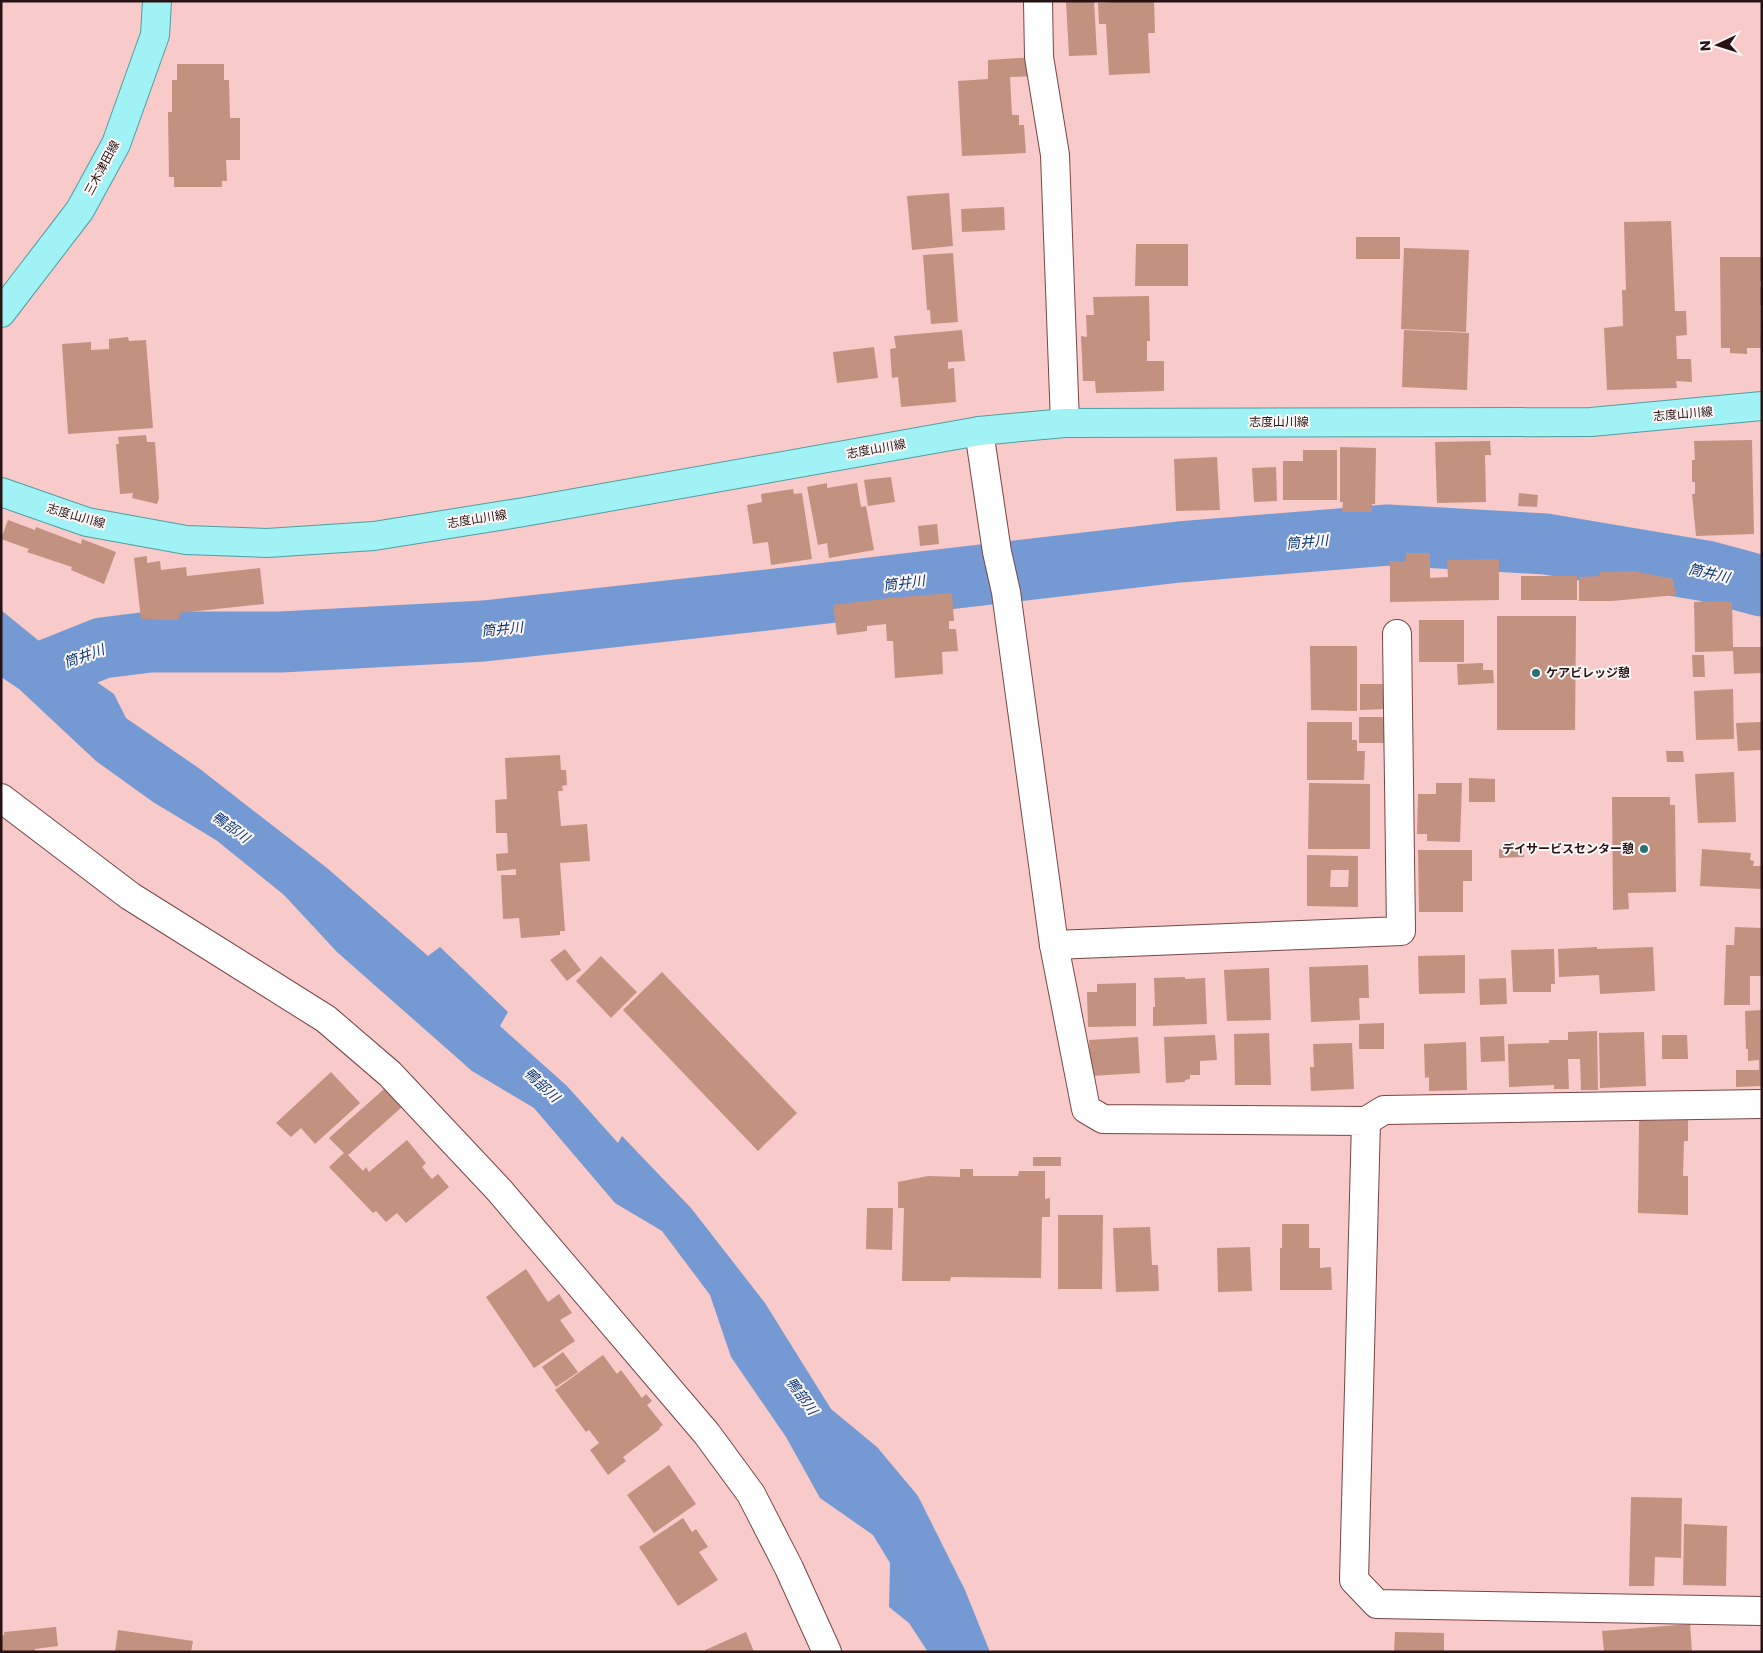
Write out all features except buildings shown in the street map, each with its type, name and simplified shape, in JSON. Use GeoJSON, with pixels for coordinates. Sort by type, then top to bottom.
{"type":"FeatureCollection","features":[{"type":"Feature","properties":{"kind":"main road","name":"三木津田線"},"geometry":{"type":"LineString","coordinates":[[1,313],[80,210],[116,144],[155,35],[157,1]]}},
{"type":"Feature","properties":{"kind":"main road","name":"志度山川線"},"geometry":{"type":"LineString","coordinates":[[1,492],[87,522],[186,540],[267,543],[374,536],[534,510],[979,431],[1066,423],[1198,421],[1590,422],[1762,406]]}},
{"type":"Feature","properties":{"kind":"street"},"geometry":{"type":"LineString","coordinates":[[1038,1],[1039,57],[1055,155],[1066,423]]}},
{"type":"Feature","properties":{"kind":"street"},"geometry":{"type":"LineString","coordinates":[[979,431],[997,552],[1006,592],[1054,945],[1086,1109],[1104,1119],[1366,1120],[1384,1110],[1762,1104]]}},
{"type":"Feature","properties":{"kind":"street"},"geometry":{"type":"LineString","coordinates":[[1054,945],[1401,930],[1398,634]]}},
{"type":"Feature","properties":{"kind":"street"},"geometry":{"type":"LineString","coordinates":[[1,798],[130,896],[326,1019],[390,1074],[499,1190],[708,1434],[751,1494],[789,1568],[827,1652]]}},
{"type":"Feature","properties":{"kind":"street"},"geometry":{"type":"LineString","coordinates":[[1366,1120],[1354,1580],[1377,1604],[1762,1611]]}},
{"type":"Feature","properties":{"kind":"water","name":"鴨部川"},"geometry":{"type":"Polygon","coordinates":[[[1,610],[44,645],[114,694],[126,718],[200,769],[327,868],[428,956],[440,947],[508,1012],[500,1026],[567,1086],[618,1143],[622,1136],[691,1208],[765,1303],[831,1409],[877,1447],[918,1496],[965,1590],[990,1652],[928,1652],[909,1623],[889,1607],[890,1563],[873,1535],[820,1498],[786,1437],[731,1357],[710,1295],[662,1231],[615,1203],[534,1108],[472,1071],[337,952],[284,895],[216,840],[153,802],[96,761],[19,689],[1,677],[1,610]]]}},
{"type":"Feature","properties":{"kind":"waterway","name":"筒井川"},"geometry":{"type":"LineString","coordinates":[[47,670],[102,648],[150,642],[281,642],[484,631],[1179,552],[1388,535],[1546,544],[1706,571],[1762,586]]}},
{"type":"Feature","properties":{"kind":"place","name":"ケアビレッジ憩"},"geometry":{"type":"Point","coordinates":[1536,673]}},
{"type":"Feature","properties":{"kind":"place","name":"デイサービスセンター憩"},"geometry":{"type":"Point","coordinates":[1644,849]}}]}
